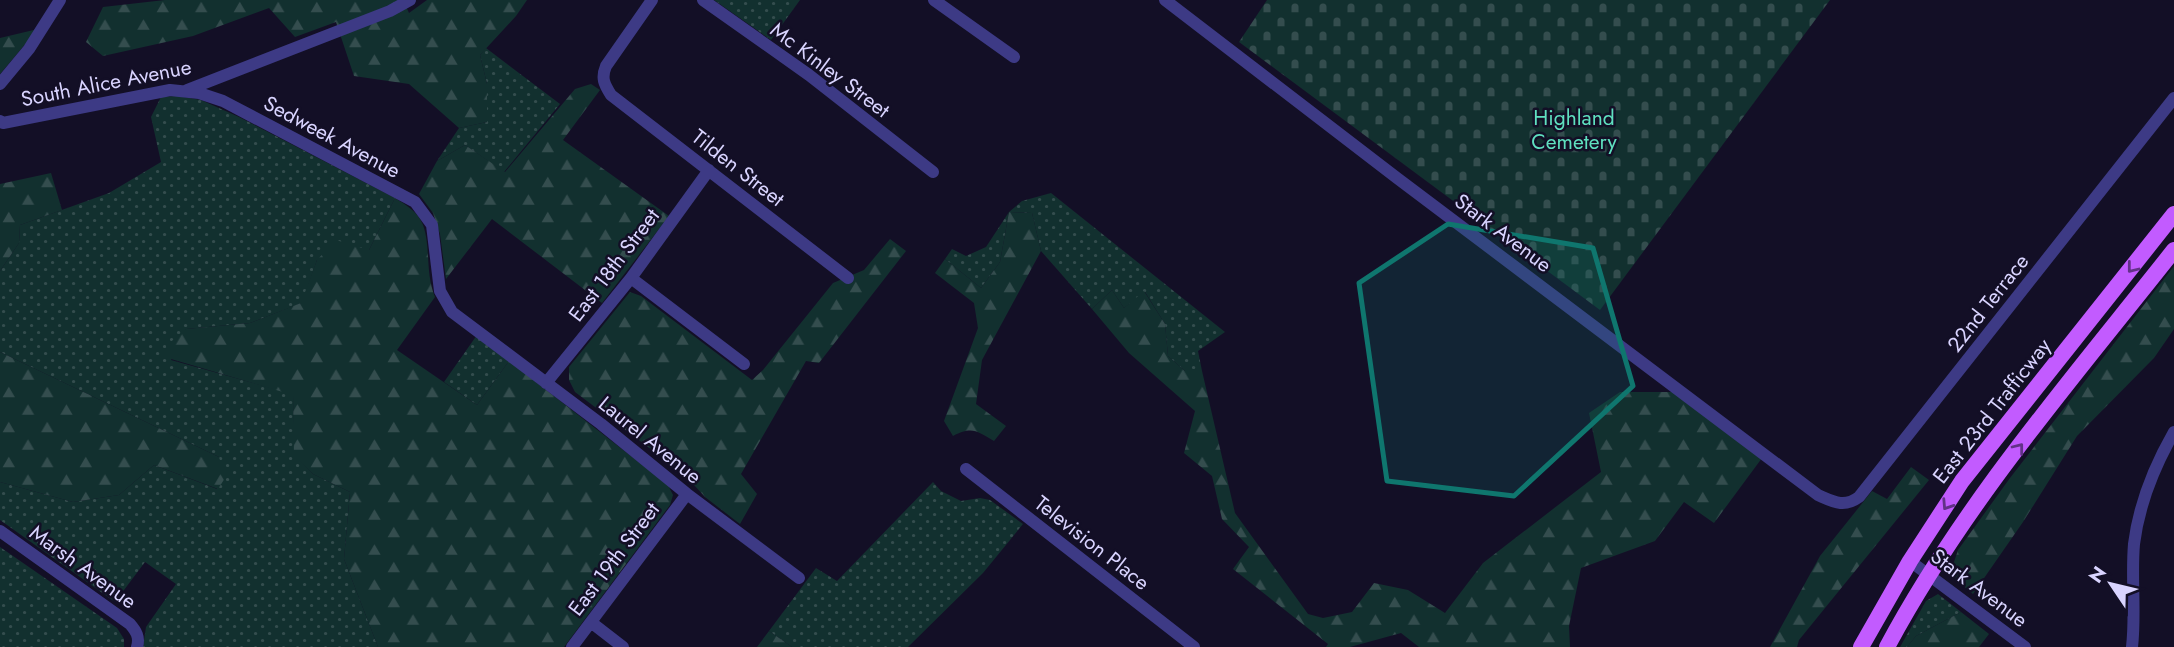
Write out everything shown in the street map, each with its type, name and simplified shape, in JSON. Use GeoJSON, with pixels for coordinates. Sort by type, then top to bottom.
{"type":"FeatureCollection","features":[{"type":"Feature","properties":{"kind":"main road","name":"East 23rd Trafficway"},"geometry":{"type":"LineString","coordinates":[[1861,647],[1910,561],[1962,481],[2174,214]]}},
{"type":"Feature","properties":{"kind":"main road","name":"East 23rd Trafficway"},"geometry":{"type":"LineString","coordinates":[[1887,647],[1928,573],[1981,496],[2174,250]]}},
{"type":"Feature","properties":{"kind":"street"},"geometry":{"type":"LineString","coordinates":[[0,84],[29,49],[60,0]]}},
{"type":"Feature","properties":{"kind":"street","name":"South Alice Avenue"},"geometry":{"type":"LineString","coordinates":[[2,122],[170,90],[183,92],[390,11],[410,0]]}},
{"type":"Feature","properties":{"kind":"street","name":"Tilden Street"},"geometry":{"type":"LineString","coordinates":[[652,0],[603,74],[611,95],[848,278]]}},
{"type":"Feature","properties":{"kind":"street","name":"Mc Kinley Street"},"geometry":{"type":"LineString","coordinates":[[703,0],[809,75],[933,172]]}},
{"type":"Feature","properties":{"kind":"street"},"geometry":{"type":"LineString","coordinates":[[934,0],[1014,57]]}},
{"type":"Feature","properties":{"kind":"street","name":"Stark Avenue"},"geometry":{"type":"LineString","coordinates":[[1165,0],[1818,495]]}},
{"type":"Feature","properties":{"kind":"street","name":"Sedweek Avenue"},"geometry":{"type":"LineString","coordinates":[[183,92],[199,93],[223,101],[415,202],[432,225],[440,291],[452,312],[546,383]]}},
{"type":"Feature","properties":{"kind":"street","name":"22nd Terrace"},"geometry":{"type":"LineString","coordinates":[[1818,495],[1838,504],[1852,503],[1859,497],[2174,97]]}},
{"type":"Feature","properties":{"kind":"street","name":"East 18th Street"},"geometry":{"type":"LineString","coordinates":[[546,383],[631,278],[709,170]]}},
{"type":"Feature","properties":{"kind":"street"},"geometry":{"type":"LineString","coordinates":[[631,278],[744,364]]}},
{"type":"Feature","properties":{"kind":"street","name":"Laurel Avenue"},"geometry":{"type":"LineString","coordinates":[[546,383],[799,578]]}},
{"type":"Feature","properties":{"kind":"street"},"geometry":{"type":"LineString","coordinates":[[2132,647],[2135,623],[2134,545],[2142,505],[2155,467],[2174,432]]}},
{"type":"Feature","properties":{"kind":"street","name":"Television Place"},"geometry":{"type":"LineString","coordinates":[[966,469],[1194,647]]}},
{"type":"Feature","properties":{"kind":"street","name":"East 19th Street"},"geometry":{"type":"LineString","coordinates":[[572,647],[687,494]]}},
{"type":"Feature","properties":{"kind":"street","name":"Marsh Avenue"},"geometry":{"type":"LineString","coordinates":[[0,531],[130,624],[137,632],[138,643]]}},
{"type":"Feature","properties":{"kind":"street","name":"Stark Avenue"},"geometry":{"type":"LineString","coordinates":[[1910,561],[2025,647]]}},
{"type":"Feature","properties":{"kind":"street"},"geometry":{"type":"LineString","coordinates":[[592,623],[623,647]]}},
{"type":"Feature","properties":{"kind":"highlighted area"},"geometry":{"type":"Polygon","coordinates":[[[1448,224],[1593,248],[1633,386],[1514,496],[1387,481],[1359,283],[1448,224]]]}},
{"type":"Feature","properties":{"kind":"green space"},"geometry":{"type":"Polygon","coordinates":[[[165,0],[403,0],[409,13],[427,0],[527,0],[480,55],[487,84],[487,122],[459,128],[409,84],[354,76],[336,22],[295,37],[269,8],[193,36],[103,56],[86,42],[103,7],[165,0]]]}},
{"type":"Feature","properties":{"kind":"green space"},"geometry":{"type":"Polygon","coordinates":[[[714,0],[800,0],[771,40],[714,0]]]}},
{"type":"Feature","properties":{"kind":"green space","name":"Highland Cemetery"},"geometry":{"type":"Polygon","coordinates":[[[1267,0],[1830,0],[1600,310],[1239,42],[1267,0]]]}},
{"type":"Feature","properties":{"kind":"green space"},"geometry":{"type":"Polygon","coordinates":[[[38,29],[0,74],[0,38],[38,29]]]}},
{"type":"Feature","properties":{"kind":"green space"},"geometry":{"type":"Polygon","coordinates":[[[486,48],[560,104],[504,172],[465,145],[437,161],[459,128],[487,122],[487,84],[480,55],[486,48]]]}},
{"type":"Feature","properties":{"kind":"green space"},"geometry":{"type":"Polygon","coordinates":[[[591,84],[600,90],[563,140],[669,216],[602,303],[492,219],[446,279],[440,234],[433,213],[419,194],[437,161],[465,145],[505,172],[575,89],[591,84]]]}},
{"type":"Feature","properties":{"kind":"green space"},"geometry":{"type":"Polygon","coordinates":[[[177,96],[201,100],[239,117],[395,198],[369,250],[317,260],[302,303],[250,323],[186,329],[171,360],[293,394],[295,456],[313,474],[350,492],[344,559],[378,647],[143,647],[146,627],[176,584],[145,562],[115,602],[0,520],[0,482],[73,502],[119,495],[154,465],[217,489],[219,457],[0,352],[0,271],[19,243],[20,225],[109,193],[161,162],[151,117],[161,97],[177,96]]]}},
{"type":"Feature","properties":{"kind":"green space"},"geometry":{"type":"Polygon","coordinates":[[[51,173],[62,210],[20,225],[19,243],[0,271],[0,184],[51,173]]]}},
{"type":"Feature","properties":{"kind":"green space"},"geometry":{"type":"Polygon","coordinates":[[[1051,193],[1225,332],[1198,351],[1202,371],[1185,371],[1168,356],[1165,324],[1145,292],[1124,308],[1112,290],[1092,309],[1041,251],[1032,213],[1009,212],[1022,201],[1051,193]]]}},
{"type":"Feature","properties":{"kind":"green space"},"geometry":{"type":"Polygon","coordinates":[[[395,198],[421,220],[435,297],[397,350],[477,405],[509,361],[668,485],[673,495],[670,505],[564,647],[378,647],[344,559],[350,492],[313,474],[294,456],[293,395],[171,359],[166,346],[186,329],[250,323],[301,303],[317,260],[336,240],[369,250],[395,198]]]}},
{"type":"Feature","properties":{"kind":"green space"},"geometry":{"type":"Polygon","coordinates":[[[1009,212],[1000,262],[981,288],[945,259],[952,249],[966,256],[986,247],[1009,212]]]}},
{"type":"Feature","properties":{"kind":"green space"},"geometry":{"type":"Polygon","coordinates":[[[1009,212],[1032,213],[1041,251],[982,360],[976,404],[1006,426],[994,441],[974,431],[953,436],[944,421],[978,328],[974,303],[935,273],[945,259],[981,288],[1000,262],[1009,212]]]}},
{"type":"Feature","properties":{"kind":"green space"},"geometry":{"type":"Polygon","coordinates":[[[890,239],[906,251],[819,363],[806,361],[741,474],[757,494],[740,524],[705,497],[684,474],[575,392],[569,380],[569,367],[630,292],[641,296],[752,380],[833,283],[864,270],[890,239]]]}},
{"type":"Feature","properties":{"kind":"green space"},"geometry":{"type":"Polygon","coordinates":[[[2174,266],[2174,329],[2154,358],[2077,436],[2023,522],[1973,594],[1956,580],[1952,568],[1958,550],[2010,478],[2174,266]]]}},
{"type":"Feature","properties":{"kind":"green space"},"geometry":{"type":"Polygon","coordinates":[[[1112,290],[1124,308],[1144,291],[1165,324],[1168,356],[1185,371],[1202,371],[1235,513],[1308,614],[1323,618],[1352,612],[1374,583],[1408,590],[1445,613],[1483,563],[1601,472],[1589,413],[1620,392],[1674,392],[1762,458],[1714,523],[1684,502],[1655,541],[1581,568],[1569,626],[1570,647],[1419,647],[1401,633],[1350,647],[1326,647],[1328,644],[1233,569],[1249,547],[1222,519],[1212,476],[1184,453],[1195,411],[1129,353],[1092,309],[1112,290]]]}},
{"type":"Feature","properties":{"kind":"green space"},"geometry":{"type":"Polygon","coordinates":[[[477,335],[509,361],[477,405],[444,382],[477,335]]]}},
{"type":"Feature","properties":{"kind":"green space"},"geometry":{"type":"Polygon","coordinates":[[[0,352],[219,457],[225,478],[218,489],[154,465],[119,495],[73,502],[0,482],[0,352]]]}},
{"type":"Feature","properties":{"kind":"green space"},"geometry":{"type":"Polygon","coordinates":[[[1911,467],[1929,480],[1799,640],[1797,647],[1770,647],[1820,556],[1872,491],[1887,499],[1911,467]]]}},
{"type":"Feature","properties":{"kind":"green space"},"geometry":{"type":"Polygon","coordinates":[[[933,482],[941,491],[961,501],[980,498],[990,500],[1023,524],[983,573],[908,647],[792,647],[769,631],[816,568],[837,581],[933,482]]]}},
{"type":"Feature","properties":{"kind":"green space"},"geometry":{"type":"Polygon","coordinates":[[[0,547],[117,628],[124,639],[124,647],[0,647],[0,547]]]}},
{"type":"Feature","properties":{"kind":"green space"},"geometry":{"type":"Polygon","coordinates":[[[1938,594],[1961,612],[1916,636],[1907,647],[1900,647],[1926,601],[1938,594]]]}},
{"type":"Feature","properties":{"kind":"green space"},"geometry":{"type":"Polygon","coordinates":[[[1961,612],[1989,634],[1979,647],[1907,647],[1916,636],[1961,612]]]}},
{"type":"Feature","properties":{"kind":"green space"},"geometry":{"type":"Polygon","coordinates":[[[769,631],[792,647],[757,647],[769,631]]]}}]}
